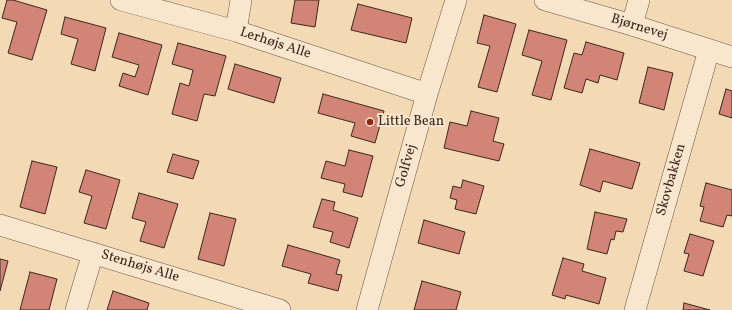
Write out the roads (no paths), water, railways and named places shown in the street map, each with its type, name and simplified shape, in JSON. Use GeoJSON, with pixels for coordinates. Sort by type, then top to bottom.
{"type":"FeatureCollection","features":[{"type":"Feature","properties":{"kind":"street","name":"Lerhøjs Alle"},"geometry":{"type":"LineString","coordinates":[[121,0],[236,31],[427,94]]}},
{"type":"Feature","properties":{"kind":"street"},"geometry":{"type":"LineString","coordinates":[[236,31],[241,0]]}},
{"type":"Feature","properties":{"kind":"street","name":"Golfvej"},"geometry":{"type":"LineString","coordinates":[[367,310],[427,94],[456,0]]}},
{"type":"Feature","properties":{"kind":"street","name":"Bjørnevej"},"geometry":{"type":"LineString","coordinates":[[545,0],[732,56]]}},
{"type":"Feature","properties":{"kind":"street"},"geometry":{"type":"LineString","coordinates":[[632,25],[639,0]]}},
{"type":"Feature","properties":{"kind":"street","name":"Skovbakken"},"geometry":{"type":"LineString","coordinates":[[635,310],[709,50]]}},
{"type":"Feature","properties":{"kind":"street","name":"Stenhøjs Alle"},"geometry":{"type":"LineString","coordinates":[[0,225],[280,310]]}},
{"type":"Feature","properties":{"kind":"street"},"geometry":{"type":"LineString","coordinates":[[76,310],[93,252]]}},
{"type":"Feature","properties":{"kind":"place","name":"Little Bean"},"geometry":{"type":"Point","coordinates":[370,122]}}]}
